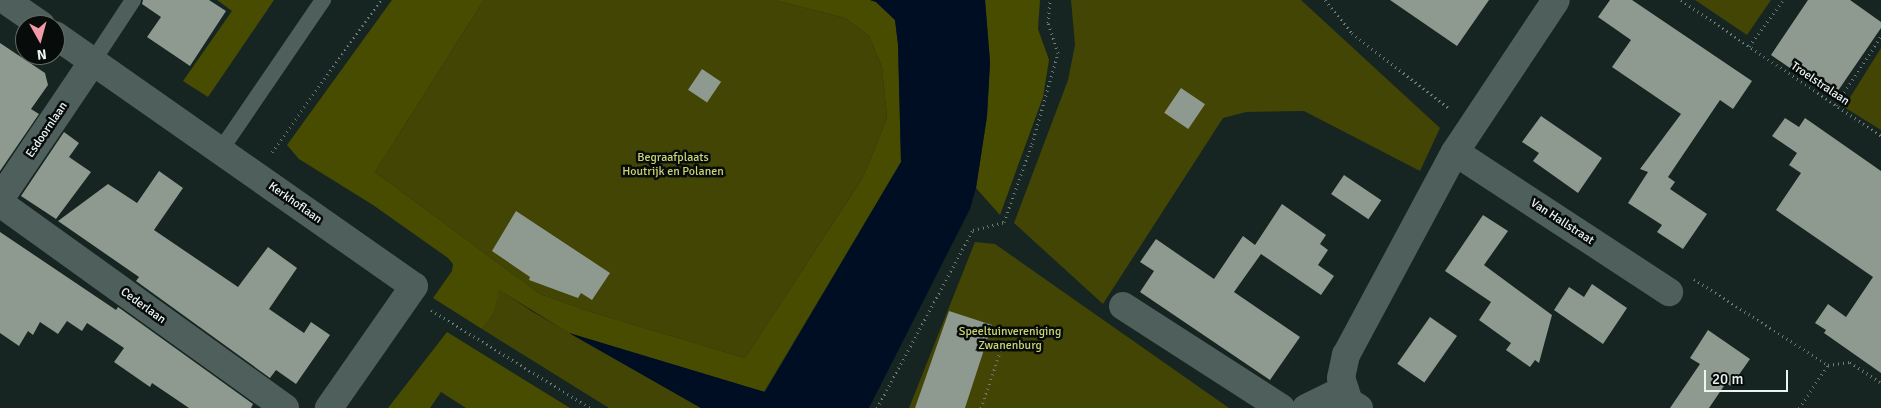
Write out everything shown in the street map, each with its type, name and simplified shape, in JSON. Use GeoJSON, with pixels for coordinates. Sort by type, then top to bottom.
{"type":"FeatureCollection","features":[{"type":"Feature","properties":{"kind":"street"},"geometry":{"type":"LineString","coordinates":[[5,0],[27,15]]}},
{"type":"Feature","properties":{"kind":"street"},"geometry":{"type":"LineString","coordinates":[[1306,408],[1349,392],[1346,355],[1455,152],[1556,0]]}},
{"type":"Feature","properties":{"kind":"street","name":"Kerkhoflaan"},"geometry":{"type":"LineString","coordinates":[[65,41],[414,286],[408,295]]}},
{"type":"Feature","properties":{"kind":"street","name":"Esdoornlaan"},"geometry":{"type":"LineString","coordinates":[[0,201],[93,61]]}},
{"type":"Feature","properties":{"kind":"street","name":"Van Hallstraat"},"geometry":{"type":"LineString","coordinates":[[1455,152],[1670,292]]}},
{"type":"Feature","properties":{"kind":"street","name":"Cederlaan"},"geometry":{"type":"LineString","coordinates":[[0,201],[285,408]]}},
{"type":"Feature","properties":{"kind":"street"},"geometry":{"type":"LineString","coordinates":[[329,408],[408,295]]}},
{"type":"Feature","properties":{"kind":"street"},"geometry":{"type":"LineString","coordinates":[[1123,306],[1281,408]]}},
{"type":"Feature","properties":{"kind":"lane"},"geometry":{"type":"LineString","coordinates":[[93,61],[133,0]]}},
{"type":"Feature","properties":{"kind":"lane"},"geometry":{"type":"LineString","coordinates":[[220,151],[323,0]]}},
{"type":"Feature","properties":{"kind":"path"},"geometry":{"type":"LineString","coordinates":[[254,175],[381,0]]}},
{"type":"Feature","properties":{"kind":"path"},"geometry":{"type":"LineString","coordinates":[[877,408],[973,230],[1004,222],[1032,144],[1058,53],[1048,23],[1050,0]]}},
{"type":"Feature","properties":{"kind":"path"},"geometry":{"type":"LineString","coordinates":[[1325,0],[1352,33],[1472,126]]}},
{"type":"Feature","properties":{"kind":"path","name":"Troelstralaan"},"geometry":{"type":"LineString","coordinates":[[1681,0],[1881,136]]}},
{"type":"Feature","properties":{"kind":"path"},"geometry":{"type":"LineString","coordinates":[[1749,46],[1783,0]]}},
{"type":"Feature","properties":{"kind":"path"},"geometry":{"type":"LineString","coordinates":[[1836,105],[1881,36]]}},
{"type":"Feature","properties":{"kind":"path"},"geometry":{"type":"LineString","coordinates":[[1670,292],[1695,278],[1828,365],[1850,362],[1881,383]]}},
{"type":"Feature","properties":{"kind":"path"},"geometry":{"type":"LineString","coordinates":[[408,295],[590,408]]}},
{"type":"Feature","properties":{"kind":"path"},"geometry":{"type":"LineString","coordinates":[[981,408],[1004,340]]}},
{"type":"Feature","properties":{"kind":"path"},"geometry":{"type":"LineString","coordinates":[[1799,408],[1828,365]]}},
{"type":"Feature","properties":{"kind":"green space","name":"Begraafplaats Houtrijk en Polanen"},"geometry":{"type":"Polygon","coordinates":[[[484,0],[774,0],[845,18],[869,36],[882,67],[887,118],[863,177],[745,358],[591,312],[540,294],[375,172],[484,0]]]}},
{"type":"Feature","properties":{"kind":"green space"},"geometry":{"type":"Polygon","coordinates":[[[1071,0],[1301,0],[1440,128],[1420,171],[1304,111],[1246,112],[1223,118],[1103,304],[1014,223],[1068,80],[1075,45],[1071,0]]]}},
{"type":"Feature","properties":{"kind":"green space"},"geometry":{"type":"Polygon","coordinates":[[[1695,0],[1771,0],[1747,35],[1695,0]]]}},
{"type":"Feature","properties":{"kind":"green space"},"geometry":{"type":"Polygon","coordinates":[[[1881,48],[1881,130],[1844,107],[1881,48]]]}},
{"type":"Feature","properties":{"kind":"green space","name":"Speeltuinvereniging Zwanenburg"},"geometry":{"type":"Polygon","coordinates":[[[975,242],[995,244],[1229,408],[909,408],[975,242]]]}},
{"type":"Feature","properties":{"kind":"green space"},"geometry":{"type":"Polygon","coordinates":[[[498,289],[533,312],[701,408],[609,408],[482,329],[494,313],[498,289]]]}},
{"type":"Feature","properties":{"kind":"shaded area"},"geometry":{"type":"Polygon","coordinates":[[[217,0],[274,0],[208,97],[183,81],[232,11],[217,0]]]}},
{"type":"Feature","properties":{"kind":"shaded area"},"geometry":{"type":"Polygon","coordinates":[[[392,0],[484,0],[375,172],[540,294],[591,312],[745,358],[863,177],[887,118],[882,67],[869,36],[845,18],[774,0],[870,0],[876,2],[895,20],[898,44],[901,162],[764,392],[569,333],[499,290],[494,313],[482,329],[433,298],[452,271],[453,264],[448,258],[373,205],[299,159],[287,145],[392,0]]]}},
{"type":"Feature","properties":{"kind":"shaded area"},"geometry":{"type":"Polygon","coordinates":[[[985,0],[1040,0],[1038,29],[1049,60],[1043,97],[1000,215],[976,188],[987,116],[990,62],[985,0]]]}},
{"type":"Feature","properties":{"kind":"shaded area"},"geometry":{"type":"Polygon","coordinates":[[[447,332],[570,408],[466,408],[441,392],[430,408],[388,408],[447,332]]]}},
{"type":"Feature","properties":{"kind":"water"},"geometry":{"type":"Polygon","coordinates":[[[870,0],[985,0],[990,62],[987,116],[976,188],[970,209],[869,408],[701,408],[569,333],[765,392],[901,162],[898,44],[895,20],[876,2],[870,0]]]}},
{"type":"Feature","properties":{"kind":"building"},"geometry":{"type":"Polygon","coordinates":[[[143,0],[209,0],[226,11],[190,66],[147,37],[161,17],[142,4],[143,0]]]}},
{"type":"Feature","properties":{"kind":"building"},"geometry":{"type":"Polygon","coordinates":[[[1390,0],[1489,0],[1457,46],[1390,0]]]}},
{"type":"Feature","properties":{"kind":"building"},"geometry":{"type":"Polygon","coordinates":[[[1610,0],[1632,0],[1752,81],[1733,109],[1720,100],[1668,177],[1675,182],[1670,189],[1707,214],[1683,249],[1657,232],[1662,225],[1628,203],[1648,172],[1640,169],[1681,114],[1612,67],[1631,40],[1598,17],[1610,0]]]}},
{"type":"Feature","properties":{"kind":"building"},"geometry":{"type":"Polygon","coordinates":[[[1808,0],[1850,0],[1881,22],[1881,28],[1833,98],[1771,55],[1808,0]]]}},
{"type":"Feature","properties":{"kind":"building"},"geometry":{"type":"Polygon","coordinates":[[[0,43],[15,53],[15,65],[33,65],[45,73],[48,85],[31,109],[39,114],[0,171],[0,43]]]}},
{"type":"Feature","properties":{"kind":"building"},"geometry":{"type":"Polygon","coordinates":[[[702,69],[721,82],[707,103],[688,90],[702,69]]]}},
{"type":"Feature","properties":{"kind":"building"},"geometry":{"type":"Polygon","coordinates":[[[1181,88],[1205,104],[1188,129],[1164,113],[1181,88]]]}},
{"type":"Feature","properties":{"kind":"building"},"geometry":{"type":"Polygon","coordinates":[[[1541,116],[1602,158],[1578,193],[1533,161],[1539,153],[1522,142],[1541,116]]]}},
{"type":"Feature","properties":{"kind":"building"},"geometry":{"type":"Polygon","coordinates":[[[1785,118],[1799,127],[1805,118],[1881,171],[1881,373],[1824,333],[1826,330],[1815,323],[1828,304],[1846,317],[1873,277],[1776,210],[1801,173],[1789,165],[1797,153],[1772,136],[1785,118]]]}},
{"type":"Feature","properties":{"kind":"building"},"geometry":{"type":"Polygon","coordinates":[[[64,132],[79,143],[69,157],[91,172],[56,219],[21,196],[64,132]]]}},
{"type":"Feature","properties":{"kind":"building"},"geometry":{"type":"Polygon","coordinates":[[[159,171],[183,188],[154,230],[238,287],[268,247],[297,268],[269,309],[304,333],[311,322],[330,335],[296,384],[276,370],[270,378],[136,281],[139,277],[58,221],[108,184],[137,203],[159,171]]]}},
{"type":"Feature","properties":{"kind":"building"},"geometry":{"type":"Polygon","coordinates":[[[1344,175],[1381,200],[1368,219],[1331,194],[1344,175]]]}},
{"type":"Feature","properties":{"kind":"building"},"geometry":{"type":"Polygon","coordinates":[[[1282,204],[1326,235],[1320,244],[1328,250],[1318,265],[1334,276],[1321,295],[1261,254],[1234,292],[1300,337],[1270,380],[1140,292],[1154,271],[1140,262],[1156,239],[1214,279],[1243,236],[1255,245],[1282,204]]]}},
{"type":"Feature","properties":{"kind":"building"},"geometry":{"type":"Polygon","coordinates":[[[516,211],[610,273],[592,300],[581,293],[578,298],[529,280],[530,277],[492,251],[516,211]]]}},
{"type":"Feature","properties":{"kind":"building"},"geometry":{"type":"Polygon","coordinates":[[[1483,215],[1508,231],[1484,265],[1552,315],[1539,363],[1535,360],[1530,367],[1506,350],[1511,343],[1479,320],[1491,302],[1445,271],[1483,215]]]}},
{"type":"Feature","properties":{"kind":"building"},"geometry":{"type":"Polygon","coordinates":[[[0,232],[116,310],[118,307],[253,404],[251,408],[189,408],[152,383],[150,387],[114,362],[124,348],[87,323],[82,331],[67,321],[58,334],[40,322],[33,335],[28,331],[19,346],[0,333],[0,232]]]}},
{"type":"Feature","properties":{"kind":"building"},"geometry":{"type":"Polygon","coordinates":[[[1592,284],[1627,308],[1603,344],[1554,310],[1569,287],[1584,297],[1592,284]]]}},
{"type":"Feature","properties":{"kind":"building"},"geometry":{"type":"Polygon","coordinates":[[[949,311],[992,325],[965,408],[915,408],[949,311]]]}},
{"type":"Feature","properties":{"kind":"building"},"geometry":{"type":"Polygon","coordinates":[[[1430,317],[1457,336],[1424,383],[1397,364],[1430,317]]]}},
{"type":"Feature","properties":{"kind":"building"},"geometry":{"type":"Polygon","coordinates":[[[1708,330],[1750,359],[1731,386],[1726,383],[1709,408],[1670,408],[1700,364],[1690,358],[1708,330]]]}}]}
